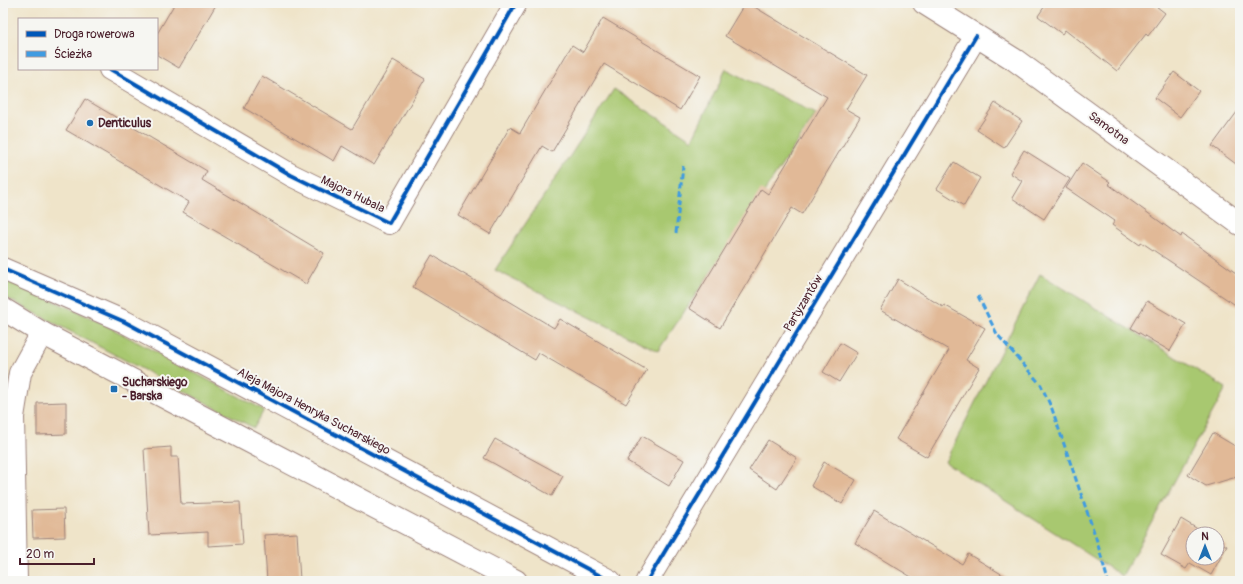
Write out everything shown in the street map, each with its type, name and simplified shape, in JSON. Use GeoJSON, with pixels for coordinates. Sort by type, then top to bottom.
{"type":"FeatureCollection","features":[{"type":"Feature","properties":{"kind":"street","name":"Majora Hubala"},"geometry":{"type":"LineString","coordinates":[[112,70],[291,176],[389,223],[516,3]]}},
{"type":"Feature","properties":{"kind":"street","name":"Samotna"},"geometry":{"type":"LineString","coordinates":[[924,3],[1015,60],[1240,224]]}},
{"type":"Feature","properties":{"kind":"street","name":"Partyzantów"},"geometry":{"type":"LineString","coordinates":[[647,581],[976,36]]}},
{"type":"Feature","properties":{"kind":"street","name":"Aleja Majora Henryka Sucharskiego"},"geometry":{"type":"LineString","coordinates":[[3,268],[125,322],[610,581]]}},
{"type":"Feature","properties":{"kind":"street"},"geometry":{"type":"LineString","coordinates":[[3,309],[42,333],[516,581]]}},
{"type":"Feature","properties":{"kind":"street"},"geometry":{"type":"LineString","coordinates":[[16,581],[8,418],[20,373],[42,333]]}},
{"type":"Feature","properties":{"kind":"green space"},"geometry":{"type":"Polygon","coordinates":[[[726,69],[816,114],[658,351],[495,270],[614,89],[692,140],[726,69]]]}},
{"type":"Feature","properties":{"kind":"green space"},"geometry":{"type":"Polygon","coordinates":[[[1040,274],[1226,388],[1122,576],[945,462],[1040,274]]]}},
{"type":"Feature","properties":{"kind":"green space"},"geometry":{"type":"Polygon","coordinates":[[[3,278],[98,321],[264,410],[254,428],[3,296],[3,278]]]}},
{"type":"Feature","properties":{"kind":"building"},"geometry":{"type":"Polygon","coordinates":[[[175,3],[217,3],[179,68],[158,56],[158,32],[175,3]]]}},
{"type":"Feature","properties":{"kind":"building"},"geometry":{"type":"Polygon","coordinates":[[[745,3],[748,3],[867,75],[846,109],[860,117],[802,214],[792,208],[720,328],[689,308],[761,189],[768,194],[827,97],[725,36],[745,3]]]}},
{"type":"Feature","properties":{"kind":"building"},"geometry":{"type":"Polygon","coordinates":[[[1047,3],[1152,3],[1165,13],[1148,36],[1146,34],[1117,71],[1065,30],[1062,34],[1038,16],[1047,3]]]}},
{"type":"Feature","properties":{"kind":"building"},"geometry":{"type":"Polygon","coordinates":[[[603,18],[700,76],[680,110],[604,64],[552,152],[542,146],[490,234],[458,215],[510,127],[520,133],[572,45],[583,52],[603,18]]]}},
{"type":"Feature","properties":{"kind":"building"},"geometry":{"type":"Polygon","coordinates":[[[393,60],[425,79],[374,165],[342,146],[334,161],[244,108],[262,76],[352,129],[393,60]]]}},
{"type":"Feature","properties":{"kind":"building"},"geometry":{"type":"Polygon","coordinates":[[[1174,72],[1199,91],[1180,117],[1155,98],[1174,72]]]}},
{"type":"Feature","properties":{"kind":"building"},"geometry":{"type":"Polygon","coordinates":[[[85,99],[207,171],[202,180],[324,253],[306,284],[183,212],[189,202],[66,130],[85,99]]]}},
{"type":"Feature","properties":{"kind":"building"},"geometry":{"type":"Polygon","coordinates":[[[995,103],[1022,121],[1004,148],[977,130],[995,103]]]}},
{"type":"Feature","properties":{"kind":"building"},"geometry":{"type":"Polygon","coordinates":[[[1240,108],[1240,167],[1212,146],[1240,108]]]}},
{"type":"Feature","properties":{"kind":"building"},"geometry":{"type":"Polygon","coordinates":[[[1024,150],[1070,179],[1044,219],[1012,198],[1022,181],[1010,173],[1024,150]]]}},
{"type":"Feature","properties":{"kind":"building"},"geometry":{"type":"Polygon","coordinates":[[[954,162],[980,178],[964,206],[937,189],[954,162]]]}},
{"type":"Feature","properties":{"kind":"building"},"geometry":{"type":"Polygon","coordinates":[[[1082,163],[1110,182],[1108,184],[1181,237],[1182,234],[1240,276],[1240,308],[1141,242],[1140,245],[1112,225],[1115,221],[1066,188],[1082,163]]]}},
{"type":"Feature","properties":{"kind":"building"},"geometry":{"type":"Polygon","coordinates":[[[432,255],[554,328],[560,319],[647,370],[626,404],[539,353],[535,360],[413,287],[432,255]]]}},
{"type":"Feature","properties":{"kind":"building"},"geometry":{"type":"Polygon","coordinates":[[[898,279],[943,307],[944,305],[985,328],[966,360],[979,368],[927,457],[896,439],[949,350],[880,310],[898,279]]]}},
{"type":"Feature","properties":{"kind":"building"},"geometry":{"type":"Polygon","coordinates":[[[1147,301],[1186,324],[1170,351],[1131,328],[1147,301]]]}},
{"type":"Feature","properties":{"kind":"building"},"geometry":{"type":"Polygon","coordinates":[[[840,343],[857,353],[839,382],[823,372],[840,343]]]}},
{"type":"Feature","properties":{"kind":"building"},"geometry":{"type":"Polygon","coordinates":[[[66,402],[66,434],[37,435],[37,403],[66,402]]]}},
{"type":"Feature","properties":{"kind":"building"},"geometry":{"type":"Polygon","coordinates":[[[1213,433],[1240,449],[1240,476],[1206,486],[1188,475],[1213,433]]]}},
{"type":"Feature","properties":{"kind":"building"},"geometry":{"type":"Polygon","coordinates":[[[642,436],[684,460],[669,486],[627,461],[642,436]]]}},
{"type":"Feature","properties":{"kind":"building"},"geometry":{"type":"Polygon","coordinates":[[[495,439],[563,476],[552,496],[484,458],[495,439]]]}},
{"type":"Feature","properties":{"kind":"building"},"geometry":{"type":"Polygon","coordinates":[[[768,440],[797,458],[777,489],[749,470],[768,440]]]}},
{"type":"Feature","properties":{"kind":"building"},"geometry":{"type":"Polygon","coordinates":[[[171,447],[171,457],[178,457],[181,504],[240,502],[243,544],[208,546],[208,532],[149,535],[144,449],[171,447]]]}},
{"type":"Feature","properties":{"kind":"building"},"geometry":{"type":"Polygon","coordinates":[[[824,462],[856,480],[842,504],[811,486],[824,462]]]}},
{"type":"Feature","properties":{"kind":"building"},"geometry":{"type":"Polygon","coordinates":[[[64,509],[65,537],[33,538],[32,510],[64,509]]]}},
{"type":"Feature","properties":{"kind":"building"},"geometry":{"type":"Polygon","coordinates":[[[874,511],[962,564],[968,554],[1013,581],[918,581],[855,543],[874,511]]]}},
{"type":"Feature","properties":{"kind":"building"},"geometry":{"type":"Polygon","coordinates":[[[1181,519],[1193,526],[1185,526],[1185,566],[1188,566],[1186,569],[1161,555],[1181,519]]]}},
{"type":"Feature","properties":{"kind":"building"},"geometry":{"type":"Polygon","coordinates":[[[297,533],[300,580],[267,581],[264,535],[297,533]]]}},
{"type":"Feature","properties":{"kind":"building"},"geometry":{"type":"Polygon","coordinates":[[[1195,566],[1216,566],[1211,575],[1195,566]]]}},
{"type":"Feature","properties":{"kind":"marked path"},"geometry":{"type":"LineString","coordinates":[[676,233],[683,166]]}},
{"type":"Feature","properties":{"kind":"marked path"},"geometry":{"type":"LineString","coordinates":[[978,296],[997,334],[1041,385],[1052,409],[1096,538],[1108,581]]}},
{"type":"Feature","properties":{"kind":"cycle path"},"geometry":{"type":"LineString","coordinates":[[112,70],[291,175],[389,223],[516,3]]}},
{"type":"Feature","properties":{"kind":"cycle path"},"geometry":{"type":"LineString","coordinates":[[647,581],[976,36]]}},
{"type":"Feature","properties":{"kind":"cycle path"},"geometry":{"type":"LineString","coordinates":[[3,269],[125,322],[610,581]]}},
{"type":"Feature","properties":{"kind":"place","name":"Denticulus"},"geometry":{"type":"Point","coordinates":[90,123]}},
{"type":"Feature","properties":{"kind":"place","name":"Sucharskiego - Barska"},"geometry":{"type":"Point","coordinates":[114,389]}}]}
